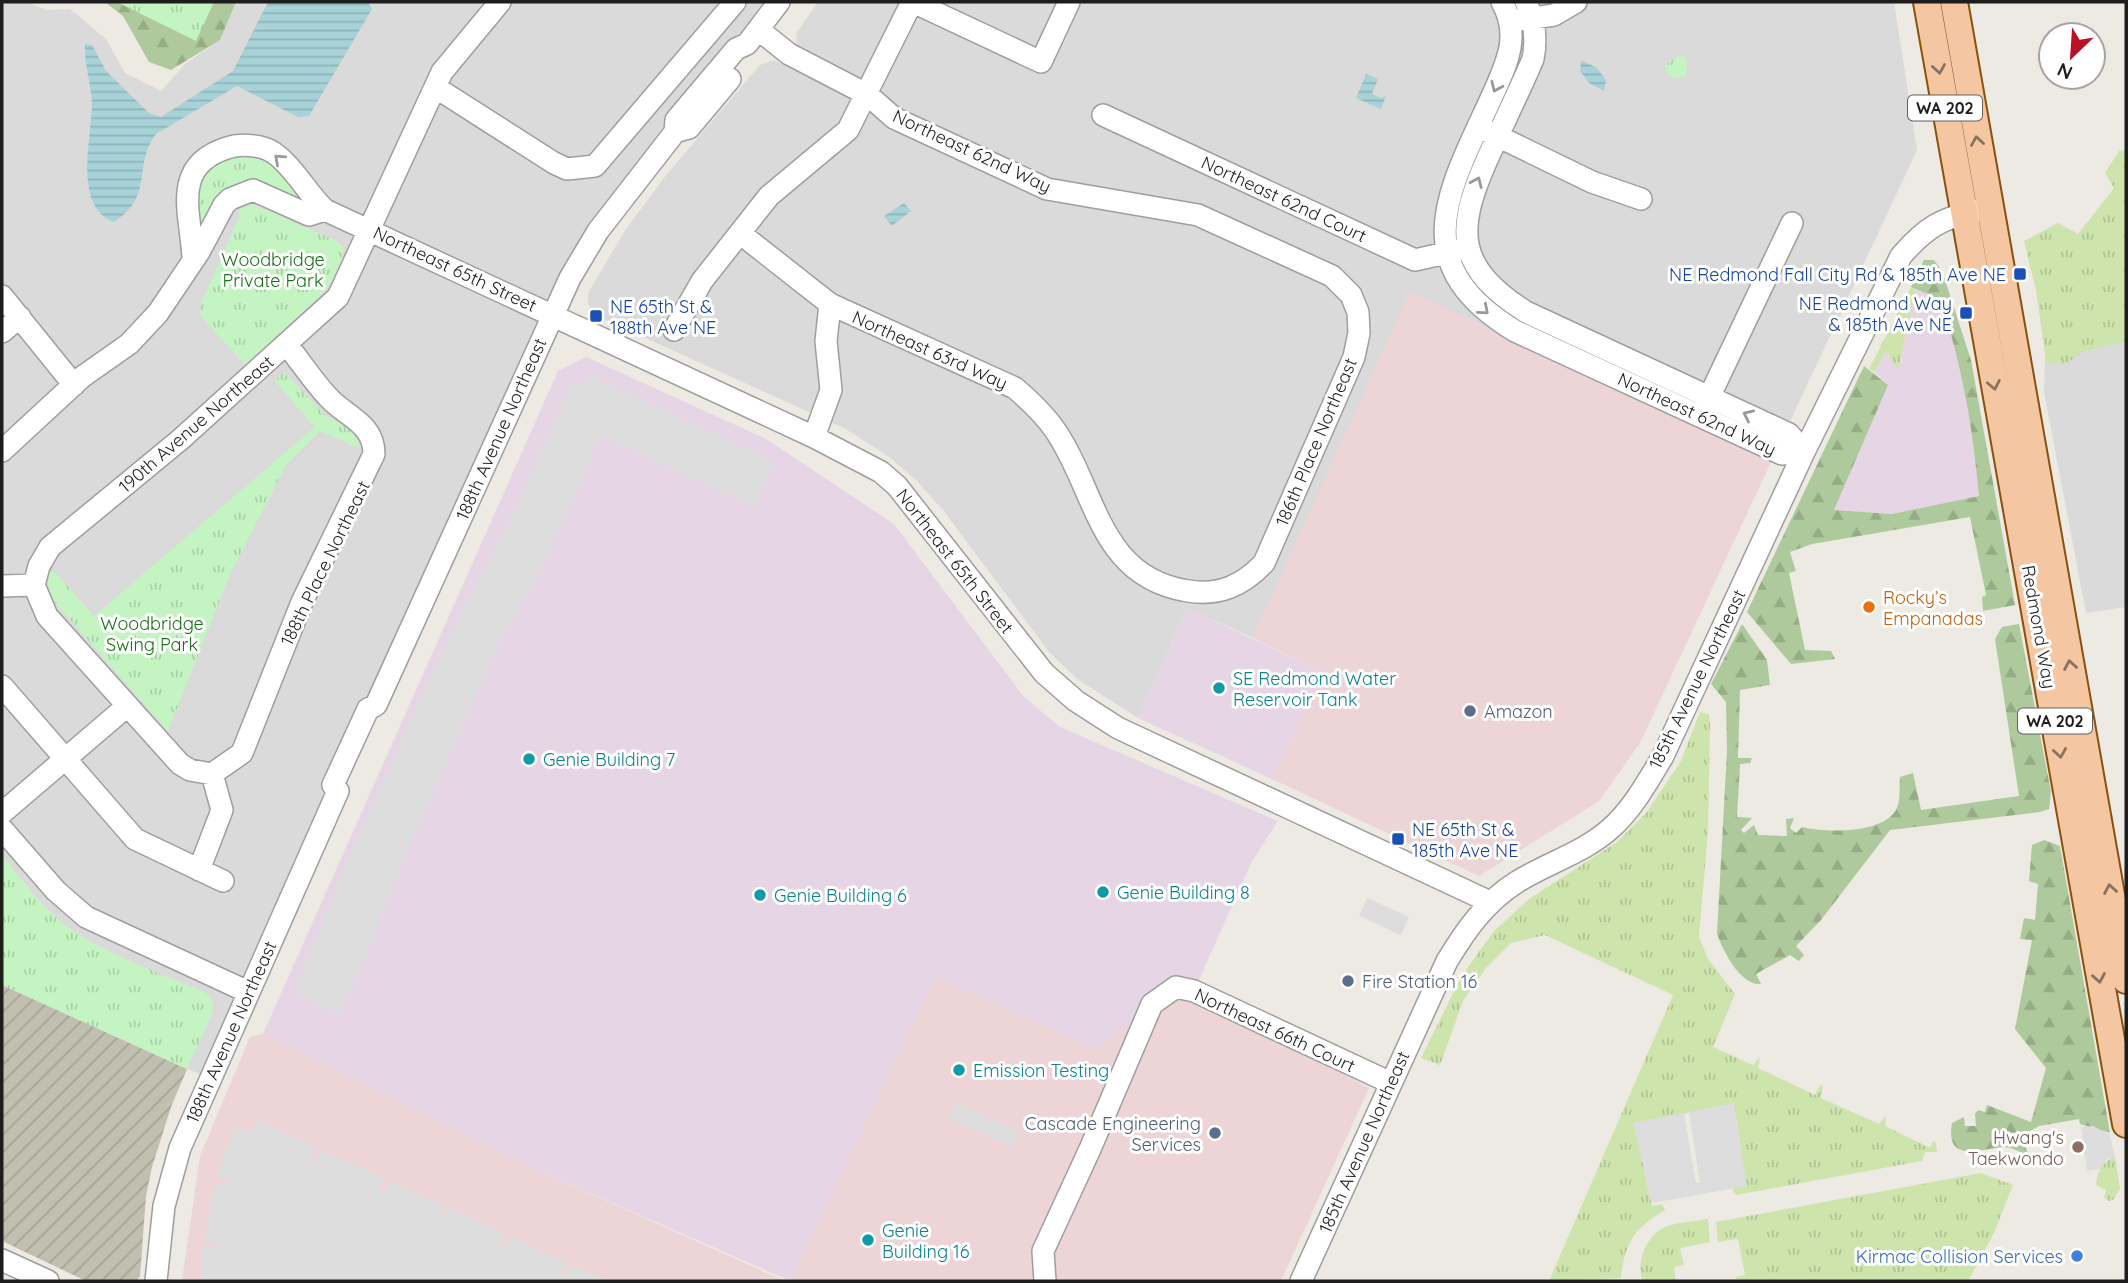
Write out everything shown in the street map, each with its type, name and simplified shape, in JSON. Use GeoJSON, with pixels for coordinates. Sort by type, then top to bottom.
{"type":"FeatureCollection","features":[{"type":"Feature","properties":{"kind":"main road","name":"WA 202"},"geometry":{"type":"LineString","coordinates":[[1927,2],[1962,214]]}},
{"type":"Feature","properties":{"kind":"main road","name":"WA 202"},"geometry":{"type":"LineString","coordinates":[[1954,2],[1988,208]]}},
{"type":"Feature","properties":{"kind":"main road","name":"Redmond Way"},"geometry":{"type":"LineString","coordinates":[[1988,208],[2126,980]]}},
{"type":"Feature","properties":{"kind":"main road","name":"Redmond Way"},"geometry":{"type":"LineString","coordinates":[[1962,214],[2036,611],[2126,1124]]}},
{"type":"Feature","properties":{"kind":"street","name":"190th Avenue Northeast"},"geometry":{"type":"LineString","coordinates":[[34,586],[39,565],[50,547],[181,439],[338,297],[435,87],[449,62],[500,2]]}},
{"type":"Feature","properties":{"kind":"street"},"geometry":{"type":"LineString","coordinates":[[435,87],[554,163],[567,169],[581,170],[595,166],[604,158],[735,2]]}},
{"type":"Feature","properties":{"kind":"street","name":"188th Avenue Northeast"},"geometry":{"type":"LineString","coordinates":[[156,1281],[164,1206],[180,1148],[338,791],[333,785],[368,709],[376,705],[553,315],[598,231],[675,132],[676,120],[736,48],[753,37],[779,2]]}},
{"type":"Feature","properties":{"kind":"street"},"geometry":{"type":"LineString","coordinates":[[674,330],[702,281],[769,196],[848,130],[913,2],[1041,62],[1069,2]]}},
{"type":"Feature","properties":{"kind":"street"},"geometry":{"type":"LineString","coordinates":[[1488,131],[1511,52],[1512,22],[1502,2]]}},
{"type":"Feature","properties":{"kind":"street"},"geometry":{"type":"LineString","coordinates":[[1512,22],[1530,9],[1554,15],[1576,2]]}},
{"type":"Feature","properties":{"kind":"street"},"geometry":{"type":"LineString","coordinates":[[1458,251],[1443,225],[1449,193],[1533,60],[1536,43],[1530,9]]}},
{"type":"Feature","properties":{"kind":"street","name":"Northeast 62nd Way"},"geometry":{"type":"LineString","coordinates":[[753,37],[868,95],[894,118],[1047,189],[1198,215],[1283,253]]}},
{"type":"Feature","properties":{"kind":"street","name":"Northeast 62nd Court"},"geometry":{"type":"LineString","coordinates":[[1103,115],[1415,260],[1458,251]]}},
{"type":"Feature","properties":{"kind":"street"},"geometry":{"type":"LineString","coordinates":[[1488,131],[1592,182],[1642,199]]}},
{"type":"Feature","properties":{"kind":"street"},"geometry":{"type":"LineString","coordinates":[[2,451],[74,385],[129,344],[158,313],[199,252],[224,205],[240,194],[253,190],[309,215],[325,210],[275,154],[247,145],[223,149],[203,161],[187,189],[193,258]]}},
{"type":"Feature","properties":{"kind":"street","name":"185th Avenue Northeast"},"geometry":{"type":"LineString","coordinates":[[1301,1281],[1447,961],[1467,928],[1490,902],[1517,882],[1576,852],[1610,829],[1639,795],[1663,756],[1804,452],[1901,256],[1919,235],[1945,218],[1988,208]]}},
{"type":"Feature","properties":{"kind":"street","name":"Northeast 65th Street"},"geometry":{"type":"LineString","coordinates":[[325,210],[369,228],[881,472],[897,486],[1044,673],[1076,701],[1118,728],[1490,902]]}},
{"type":"Feature","properties":{"kind":"street"},"geometry":{"type":"LineString","coordinates":[[1704,406],[1792,223]]}},
{"type":"Feature","properties":{"kind":"street","name":"Northeast 63rd Way"},"geometry":{"type":"LineString","coordinates":[[741,234],[830,304],[1015,388],[1038,408],[1056,431],[1103,531],[1118,553],[1136,568],[1168,587]]}},
{"type":"Feature","properties":{"kind":"street","name":"Northeast 62nd Way"},"geometry":{"type":"LineString","coordinates":[[1458,251],[1458,281],[1476,304],[1514,331],[1704,406],[1782,454],[1804,452]]}},
{"type":"Feature","properties":{"kind":"street","name":"186th Place Northeast"},"geometry":{"type":"LineString","coordinates":[[1168,587],[1215,592],[1249,579],[1264,563],[1354,357],[1359,333],[1358,312],[1351,295],[1332,276],[1283,253]]}},
{"type":"Feature","properties":{"kind":"street"},"geometry":{"type":"LineString","coordinates":[[2,296],[74,385]]}},
{"type":"Feature","properties":{"kind":"street"},"geometry":{"type":"LineString","coordinates":[[814,438],[831,390],[826,341],[830,304]]}},
{"type":"Feature","properties":{"kind":"street"},"geometry":{"type":"LineString","coordinates":[[2,332],[20,317]]}},
{"type":"Feature","properties":{"kind":"street","name":"188th Place Northeast"},"geometry":{"type":"LineString","coordinates":[[212,774],[242,753],[302,602],[374,454],[374,446],[362,423],[328,397],[287,345]]}},
{"type":"Feature","properties":{"kind":"street"},"geometry":{"type":"LineString","coordinates":[[2,586],[34,586],[47,616],[126,707],[180,764],[190,770],[212,774],[222,810],[199,870]]}},
{"type":"Feature","properties":{"kind":"street"},"geometry":{"type":"LineString","coordinates":[[2,685],[135,839],[223,881]]}},
{"type":"Feature","properties":{"kind":"street"},"geometry":{"type":"LineString","coordinates":[[2,813],[126,707]]}},
{"type":"Feature","properties":{"kind":"street"},"geometry":{"type":"LineString","coordinates":[[2,829],[56,891],[86,917],[248,992]]}},
{"type":"Feature","properties":{"kind":"street","name":"Northeast 66th Court"},"geometry":{"type":"LineString","coordinates":[[1045,1281],[1043,1251],[1152,1004],[1176,986],[1194,991],[1391,1083]]}},
{"type":"Feature","properties":{"kind":"street"},"geometry":{"type":"LineString","coordinates":[[2,1260],[48,1281]]}},
{"type":"Feature","properties":{"kind":"shaded area"},"geometry":{"type":"Polygon","coordinates":[[[2,2],[27,2],[46,10],[70,9],[106,39],[125,73],[161,91],[185,64],[220,40],[236,2],[779,2],[598,231],[208,1078],[2,985],[2,2]]]}},
{"type":"Feature","properties":{"kind":"shaded area"},"geometry":{"type":"Polygon","coordinates":[[[818,2],[1894,2],[1917,150],[1771,462],[1410,292],[1253,638],[1187,608],[1138,718],[1077,679],[1049,652],[943,510],[915,479],[888,456],[844,428],[608,321],[594,313],[588,304],[588,293],[626,229],[667,174],[760,65],[774,60],[844,95],[884,90],[797,44],[796,34],[818,2]]]}},
{"type":"Feature","properties":{"kind":"shaded area"},"geometry":{"type":"Polygon","coordinates":[[[1916,288],[1940,299],[1959,356],[1974,438],[1979,496],[1892,514],[1833,510],[1888,385],[1874,372],[1886,351],[1898,369],[1916,288]]]}},
{"type":"Feature","properties":{"kind":"shaded area"},"geometry":{"type":"Polygon","coordinates":[[[1410,291],[1771,462],[1640,743],[1599,801],[1479,876],[1272,779],[1323,672],[1253,638],[1410,291]]]}},
{"type":"Feature","properties":{"kind":"shaded area"},"geometry":{"type":"Polygon","coordinates":[[[2126,341],[2126,607],[2086,613],[2044,392],[2045,356],[2126,341]]]}},
{"type":"Feature","properties":{"kind":"shaded area"},"geometry":{"type":"Polygon","coordinates":[[[586,357],[766,439],[894,524],[1024,697],[1060,727],[1278,821],[1252,861],[1194,991],[1152,1004],[1096,1049],[935,977],[790,1281],[537,1170],[263,1034],[558,371],[586,357]]]}},
{"type":"Feature","properties":{"kind":"shaded area"},"geometry":{"type":"Polygon","coordinates":[[[588,375],[774,462],[754,506],[601,436],[534,584],[502,636],[400,866],[372,942],[339,1014],[294,994],[349,857],[461,611],[501,539],[573,382],[583,386],[588,375]]]}},
{"type":"Feature","properties":{"kind":"shaded area"},"geometry":{"type":"Polygon","coordinates":[[[1187,608],[1323,672],[1272,779],[1138,718],[1187,608]]]}},
{"type":"Feature","properties":{"kind":"shaded area"},"geometry":{"type":"Polygon","coordinates":[[[1367,898],[1409,917],[1401,935],[1359,916],[1367,898]]]}},
{"type":"Feature","properties":{"kind":"shaded area"},"geometry":{"type":"Polygon","coordinates":[[[935,976],[1096,1048],[1163,994],[1194,991],[1369,1088],[1281,1281],[790,1281],[935,976]]]}},
{"type":"Feature","properties":{"kind":"shaded area"},"geometry":{"type":"Polygon","coordinates":[[[2,985],[187,1069],[171,1107],[152,1167],[146,1196],[140,1276],[136,1281],[86,1281],[2,1241],[2,985]]]}},
{"type":"Feature","properties":{"kind":"shaded area"},"geometry":{"type":"Polygon","coordinates":[[[263,1034],[444,1117],[537,1170],[785,1281],[182,1281],[200,1156],[250,1037],[263,1034]]]}},
{"type":"Feature","properties":{"kind":"shaded area"},"geometry":{"type":"Polygon","coordinates":[[[956,1103],[1019,1131],[1012,1147],[949,1119],[956,1103]]]}},
{"type":"Feature","properties":{"kind":"shaded area"},"geometry":{"type":"Polygon","coordinates":[[[1734,1103],[1747,1186],[1652,1203],[1633,1123],[1684,1113],[1696,1183],[1700,1183],[1689,1112],[1734,1103]]]}},
{"type":"Feature","properties":{"kind":"shaded area"},"geometry":{"type":"Polygon","coordinates":[[[257,1120],[315,1147],[310,1157],[312,1160],[316,1159],[321,1150],[384,1178],[379,1188],[381,1191],[385,1190],[390,1181],[442,1205],[438,1217],[442,1218],[447,1207],[505,1234],[500,1244],[502,1246],[506,1246],[510,1236],[568,1263],[563,1273],[567,1276],[573,1265],[609,1281],[201,1281],[203,1247],[214,1249],[216,1244],[204,1240],[215,1183],[227,1186],[229,1182],[217,1177],[226,1150],[235,1128],[251,1132],[257,1120]]]}},
{"type":"Feature","properties":{"kind":"shaded area"},"geometry":{"type":"Polygon","coordinates":[[[2093,1126],[2110,1135],[2115,1157],[2107,1159],[2101,1169],[2087,1171],[2081,1127],[2093,1126]]]}},
{"type":"Feature","properties":{"kind":"green space"},"geometry":{"type":"Polygon","coordinates":[[[105,2],[236,2],[220,40],[171,70],[149,62],[123,16],[105,2]]]}},
{"type":"Feature","properties":{"kind":"green space"},"geometry":{"type":"Polygon","coordinates":[[[117,2],[214,2],[196,41],[117,2]]]}},
{"type":"Feature","properties":{"kind":"green space"},"geometry":{"type":"Polygon","coordinates":[[[1680,55],[1687,59],[1686,77],[1673,78],[1666,72],[1665,65],[1680,55]]]}},
{"type":"Feature","properties":{"kind":"green space"},"geometry":{"type":"Polygon","coordinates":[[[2126,150],[2126,341],[2083,352],[2065,364],[2046,362],[2036,290],[2024,241],[2058,223],[2078,234],[2114,188],[2105,173],[2119,151],[2126,150]]]}},
{"type":"Feature","properties":{"kind":"green space"},"geometry":{"type":"Polygon","coordinates":[[[267,155],[317,206],[252,187],[200,239],[197,181],[219,156],[267,155]]]}},
{"type":"Feature","properties":{"kind":"green space","name":"Woodbridge Private Park"},"geometry":{"type":"Polygon","coordinates":[[[251,204],[335,240],[344,248],[340,266],[323,293],[245,365],[200,315],[202,301],[239,218],[239,209],[251,204]]]}},
{"type":"Feature","properties":{"kind":"green space"},"geometry":{"type":"Polygon","coordinates":[[[1924,260],[1934,260],[1942,271],[1971,360],[2015,605],[1983,611],[1982,597],[1986,595],[1970,517],[1812,544],[1790,552],[1796,571],[1789,573],[1805,650],[1831,651],[1835,659],[1791,664],[1747,612],[1864,366],[1888,385],[1834,510],[1892,514],[1979,496],[1966,396],[1940,299],[1911,287],[1924,260]]]}},
{"type":"Feature","properties":{"kind":"green space"},"geometry":{"type":"Polygon","coordinates":[[[1911,287],[1916,288],[1898,370],[1886,351],[1874,372],[1869,369],[1911,287]]]}},
{"type":"Feature","properties":{"kind":"green space","name":"Woodbridge Swing Park"},"geometry":{"type":"Polygon","coordinates":[[[284,372],[325,415],[352,431],[361,449],[320,431],[286,465],[230,574],[168,731],[52,599],[48,585],[51,568],[94,616],[315,427],[275,381],[284,372]]]}},
{"type":"Feature","properties":{"kind":"green space"},"geometry":{"type":"Polygon","coordinates":[[[1742,624],[1767,660],[1770,685],[1740,690],[1738,758],[1752,758],[1750,763],[1740,764],[1737,817],[1752,818],[1741,830],[1744,833],[1754,825],[1758,835],[1787,836],[1786,819],[1794,818],[1790,828],[1796,833],[1802,827],[1839,831],[1879,824],[1889,818],[1898,807],[1900,777],[1913,773],[1921,810],[2019,796],[1995,639],[2002,627],[2019,624],[2051,792],[2049,809],[2040,812],[1890,830],[1821,920],[1796,946],[1804,955],[1799,961],[1790,955],[1756,974],[1761,984],[1753,983],[1739,973],[1717,934],[1727,751],[1726,702],[1711,684],[1742,624]]]}},
{"type":"Feature","properties":{"kind":"green space"},"geometry":{"type":"Polygon","coordinates":[[[1700,712],[1709,714],[1710,723],[1708,832],[1699,937],[1708,959],[1735,994],[1713,1047],[1753,1065],[1760,1057],[1758,1068],[1815,1095],[1820,1085],[1823,1086],[1821,1098],[1879,1124],[1886,1115],[1885,1126],[1930,1148],[1933,1141],[1936,1143],[1937,1152],[1925,1152],[1922,1161],[1736,1195],[1732,1188],[1746,1186],[1734,1104],[1634,1123],[1652,1206],[1662,1204],[1665,1210],[1646,1223],[1633,1237],[1625,1254],[1621,1278],[1549,1281],[1673,995],[1545,935],[1511,943],[1486,968],[1463,1001],[1440,1065],[1421,1058],[1461,977],[1494,931],[1529,899],[1617,842],[1647,812],[1681,761],[1700,712]]]}},
{"type":"Feature","properties":{"kind":"green space"},"geometry":{"type":"Polygon","coordinates":[[[2044,840],[2060,846],[2110,1133],[2080,1124],[2079,1119],[2039,1126],[2021,1136],[2029,1156],[2006,1147],[1966,1151],[1954,1144],[1951,1136],[1952,1123],[1964,1117],[1965,1126],[1976,1126],[1975,1114],[1978,1110],[1985,1112],[1987,1105],[2031,1122],[2046,1068],[2015,1029],[2032,940],[2020,939],[2024,918],[2035,920],[2038,884],[2029,881],[2032,845],[2044,840]]]}},
{"type":"Feature","properties":{"kind":"green space"},"geometry":{"type":"Polygon","coordinates":[[[2,856],[47,909],[79,935],[114,954],[206,993],[213,1001],[211,1016],[187,1069],[2,985],[2,856]]]}},
{"type":"Feature","properties":{"kind":"green space"},"geometry":{"type":"Polygon","coordinates":[[[2115,1157],[2120,1189],[2113,1200],[2108,1201],[2104,1197],[2106,1190],[2096,1185],[2104,1164],[2115,1157]]]}},
{"type":"Feature","properties":{"kind":"green space"},"geometry":{"type":"Polygon","coordinates":[[[1981,1173],[2013,1185],[1994,1233],[1968,1281],[1737,1281],[1736,1277],[1745,1275],[1738,1239],[1718,1242],[1716,1222],[1981,1173]]]}},
{"type":"Feature","properties":{"kind":"green space"},"geometry":{"type":"Polygon","coordinates":[[[1708,1219],[1710,1242],[1680,1248],[1684,1265],[1674,1267],[1676,1281],[1643,1281],[1641,1259],[1647,1244],[1657,1232],[1673,1224],[1708,1219]]]}},
{"type":"Feature","properties":{"kind":"water"},"geometry":{"type":"Polygon","coordinates":[[[268,2],[368,2],[372,9],[309,116],[298,117],[237,86],[156,134],[145,158],[139,191],[134,202],[127,212],[114,222],[101,214],[93,202],[87,170],[92,103],[85,44],[92,45],[106,71],[149,113],[161,117],[233,71],[268,2]]]}},
{"type":"Feature","properties":{"kind":"water"},"geometry":{"type":"Polygon","coordinates":[[[1581,60],[1597,68],[1606,80],[1604,91],[1589,83],[1580,71],[1581,60]]]}},
{"type":"Feature","properties":{"kind":"water"},"geometry":{"type":"Polygon","coordinates":[[[1366,74],[1378,79],[1372,94],[1381,98],[1386,96],[1381,109],[1356,98],[1366,74]]]}},
{"type":"Feature","properties":{"kind":"water"},"geometry":{"type":"Polygon","coordinates":[[[904,203],[911,211],[892,226],[884,216],[904,203]]]}},
{"type":"Feature","properties":{"kind":"place","name":"NE Redmond Fall City Rd & 185th Ave NE"},"geometry":{"type":"Point","coordinates":[2020,274]}},
{"type":"Feature","properties":{"kind":"place","name":"NE Redmond Way & 185th Ave NE"},"geometry":{"type":"Point","coordinates":[1966,313]}},
{"type":"Feature","properties":{"kind":"place","name":"NE 65th St & 188th Ave NE"},"geometry":{"type":"Point","coordinates":[596,316]}},
{"type":"Feature","properties":{"kind":"place","name":"Rocky’s Empanadas"},"geometry":{"type":"Point","coordinates":[1869,607]}},
{"type":"Feature","properties":{"kind":"place","name":"SE Redmond Water Reservoir Tank"},"geometry":{"type":"Point","coordinates":[1219,688]}},
{"type":"Feature","properties":{"kind":"place","name":"Amazon"},"geometry":{"type":"Point","coordinates":[1470,711]}},
{"type":"Feature","properties":{"kind":"place","name":"Genie Building 7"},"geometry":{"type":"Point","coordinates":[529,759]}},
{"type":"Feature","properties":{"kind":"place","name":"NE 65th St & 185th Ave NE"},"geometry":{"type":"Point","coordinates":[1398,839]}},
{"type":"Feature","properties":{"kind":"place","name":"Genie Building 8"},"geometry":{"type":"Point","coordinates":[1103,892]}},
{"type":"Feature","properties":{"kind":"place","name":"Genie Building 6"},"geometry":{"type":"Point","coordinates":[760,895]}},
{"type":"Feature","properties":{"kind":"place","name":"Fire Station 16"},"geometry":{"type":"Point","coordinates":[1348,981]}},
{"type":"Feature","properties":{"kind":"place","name":"Emission Testing"},"geometry":{"type":"Point","coordinates":[959,1070]}},
{"type":"Feature","properties":{"kind":"place","name":"Cascade Engineering Services"},"geometry":{"type":"Point","coordinates":[1215,1133]}},
{"type":"Feature","properties":{"kind":"place","name":"Hwang's Taekwondo"},"geometry":{"type":"Point","coordinates":[2078,1147]}},
{"type":"Feature","properties":{"kind":"place","name":"Genie Building 16"},"geometry":{"type":"Point","coordinates":[868,1240]}},
{"type":"Feature","properties":{"kind":"place","name":"Kirmac Collision Services"},"geometry":{"type":"Point","coordinates":[2077,1256]}}]}
